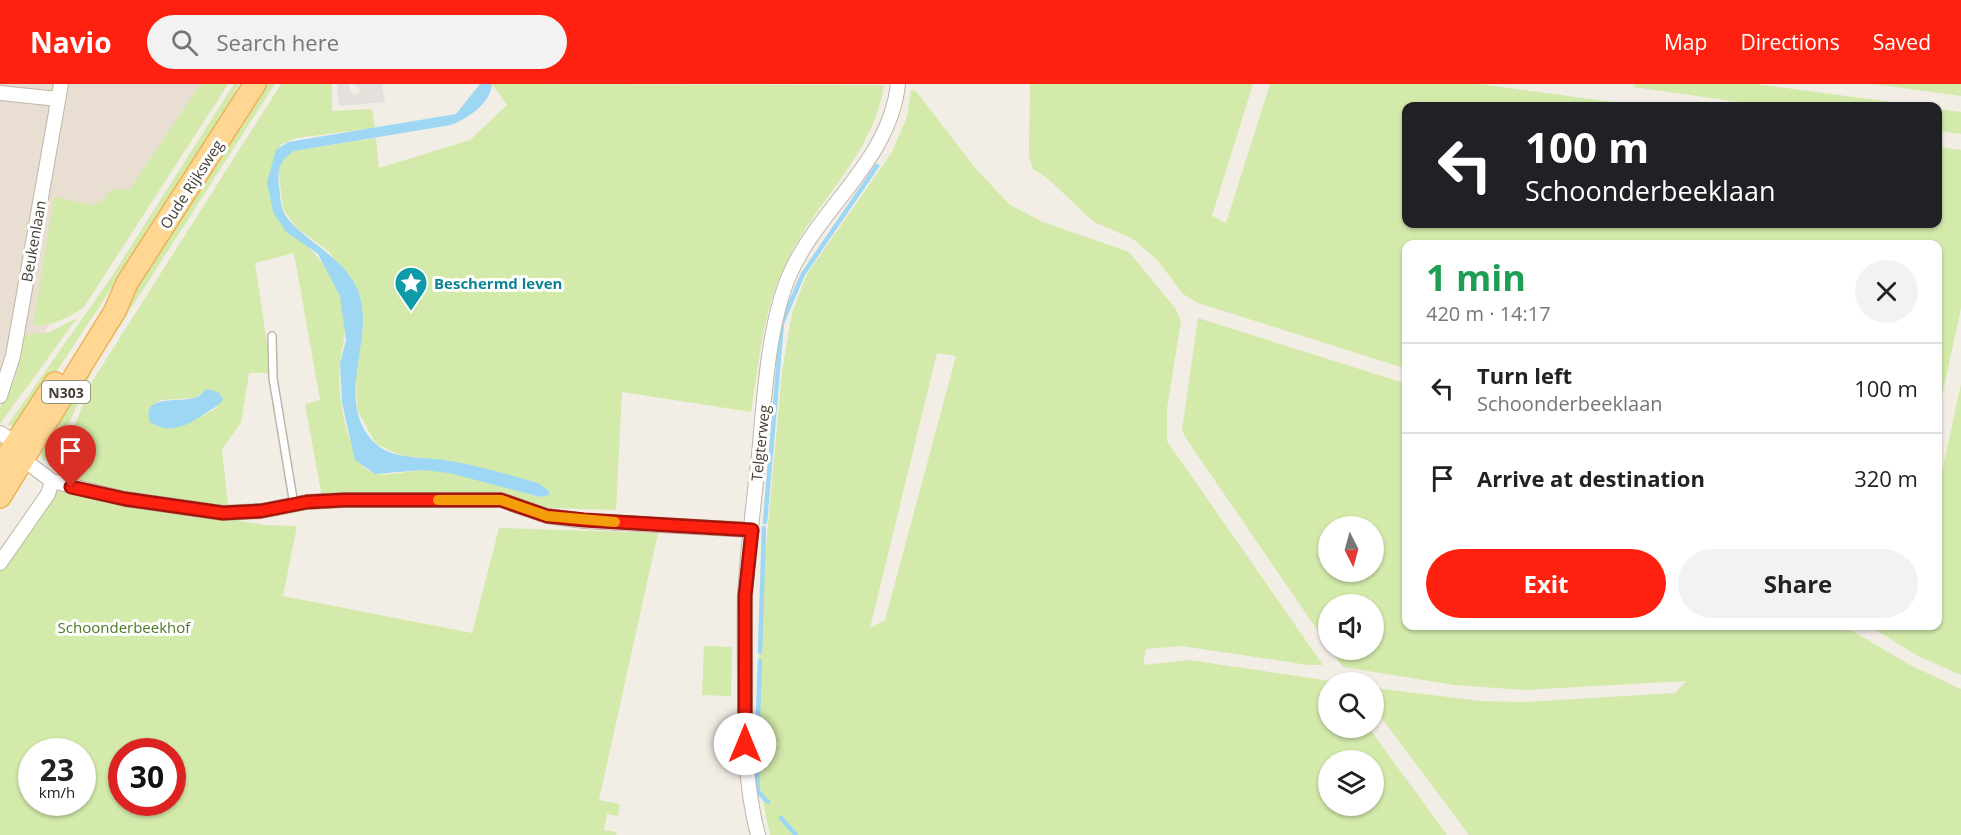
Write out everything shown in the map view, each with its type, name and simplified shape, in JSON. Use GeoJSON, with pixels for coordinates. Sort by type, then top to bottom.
{"type":"FeatureCollection","features":[{"type":"Feature","properties":{"kind":"main road","name":"Oude Rijksweg"},"geometry":{"type":"LineString","coordinates":[[0,497],[8,452],[115,311],[127,283],[255,84]]}},
{"type":"Feature","properties":{"kind":"street","name":"Beukenlaan"},"geometry":{"type":"LineString","coordinates":[[0,396],[13,356],[61,84]]}},
{"type":"Feature","properties":{"kind":"street","name":"Telgterweg"},"geometry":{"type":"LineString","coordinates":[[758,835],[750,804],[745,744],[745,596],[763,412],[778,308],[790,275],[810,238],[875,150],[889,121],[898,84]]}},
{"type":"Feature","properties":{"kind":"street"},"geometry":{"type":"LineString","coordinates":[[0,93],[58,99]]}},
{"type":"Feature","properties":{"kind":"street"},"geometry":{"type":"LineString","coordinates":[[8,452],[52,481],[125,499],[223,513],[261,511],[344,500],[501,500],[547,516],[752,530]]}},
{"type":"Feature","properties":{"kind":"street"},"geometry":{"type":"LineString","coordinates":[[0,563],[48,494],[52,481]]}},
{"type":"Feature","properties":{"kind":"lane"},"geometry":{"type":"LineString","coordinates":[[272,336],[273,378],[294,505]]}},
{"type":"Feature","properties":{"kind":"shaded area"},"geometry":{"type":"Polygon","coordinates":[[[0,84],[202,84],[113,228],[0,400],[0,84]]]}},
{"type":"Feature","properties":{"kind":"shaded area"},"geometry":{"type":"Polygon","coordinates":[[[337,84],[349,84],[351,93],[356,95],[361,90],[354,84],[382,84],[385,102],[339,106],[337,84]]]}},
{"type":"Feature","properties":{"kind":"green space"},"geometry":{"type":"Polygon","coordinates":[[[201,84],[228,84],[84,307],[60,321],[33,326],[54,197],[92,205],[101,202],[111,189],[129,190],[201,84]]]}},
{"type":"Feature","properties":{"kind":"green space"},"geometry":{"type":"Polygon","coordinates":[[[234,84],[239,84],[218,126],[28,415],[17,424],[7,426],[112,276],[234,84]]]}},
{"type":"Feature","properties":{"kind":"green space"},"geometry":{"type":"Polygon","coordinates":[[[264,84],[275,84],[94,366],[71,419],[45,461],[42,459],[39,447],[156,253],[264,84]]]}},
{"type":"Feature","properties":{"kind":"green space"},"geometry":{"type":"Polygon","coordinates":[[[281,84],[332,84],[332,111],[372,109],[375,128],[296,138],[280,145],[273,212],[321,261],[335,283],[340,296],[345,322],[339,373],[340,395],[346,428],[358,459],[364,468],[376,474],[436,471],[466,476],[540,497],[549,495],[548,490],[538,483],[450,461],[402,456],[376,444],[357,410],[356,369],[362,317],[358,291],[329,252],[296,227],[283,209],[278,168],[284,157],[294,151],[376,138],[379,168],[470,140],[507,105],[492,84],[884,85],[878,110],[868,134],[842,178],[797,242],[778,282],[763,337],[751,412],[622,392],[616,510],[551,508],[507,498],[322,497],[305,404],[320,400],[294,253],[255,263],[267,344],[268,373],[249,373],[241,423],[222,449],[228,506],[118,493],[70,481],[50,464],[76,422],[93,380],[281,84]],[[201,393],[196,398],[161,400],[154,404],[201,417],[218,407],[201,393]]]}},
{"type":"Feature","properties":{"kind":"green space"},"geometry":{"type":"Polygon","coordinates":[[[1030,84],[1253,84],[1212,216],[1226,223],[1270,84],[1479,84],[1613,102],[1402,102],[1402,228],[1942,228],[1942,148],[1961,150],[1961,308],[1942,396],[1942,240],[1402,240],[1402,367],[1198,303],[1183,294],[1158,261],[1133,239],[1094,222],[1047,178],[1033,169],[1029,156],[1030,84]]]}},
{"type":"Feature","properties":{"kind":"green space"},"geometry":{"type":"Polygon","coordinates":[[[1635,84],[1755,84],[1892,102],[1739,102],[1633,87],[1635,84]]]}},
{"type":"Feature","properties":{"kind":"green space"},"geometry":{"type":"Polygon","coordinates":[[[1873,84],[1961,84],[1961,96],[1873,84]]]}},
{"type":"Feature","properties":{"kind":"green space"},"geometry":{"type":"Polygon","coordinates":[[[911,90],[916,91],[976,169],[1010,205],[1043,222],[1129,252],[1175,308],[1181,321],[1167,409],[1167,441],[1323,665],[1308,665],[1181,646],[1146,649],[1143,665],[1189,660],[1318,679],[1318,738],[1376,738],[1447,835],[770,835],[760,787],[757,746],[760,612],[782,371],[792,313],[807,274],[892,152],[907,117],[911,90]],[[937,353],[870,628],[885,620],[956,356],[937,353]]]}},
{"type":"Feature","properties":{"kind":"green space"},"geometry":{"type":"Polygon","coordinates":[[[1942,110],[1961,112],[1961,134],[1942,132],[1942,110]]]}},
{"type":"Feature","properties":{"kind":"green space"},"geometry":{"type":"Polygon","coordinates":[[[77,318],[0,424],[0,408],[17,374],[24,335],[49,332],[77,318]]]}},
{"type":"Feature","properties":{"kind":"green space"},"geometry":{"type":"Polygon","coordinates":[[[1198,318],[1402,382],[1402,630],[1851,630],[1910,665],[1961,689],[1961,835],[1469,835],[1384,721],[1384,689],[1481,701],[1523,702],[1675,693],[1686,681],[1524,690],[1454,685],[1343,667],[1338,660],[1384,660],[1384,594],[1318,594],[1318,631],[1182,430],[1198,318]]]}},
{"type":"Feature","properties":{"kind":"green space"},"geometry":{"type":"Polygon","coordinates":[[[1961,384],[1961,675],[1920,657],[1876,630],[1942,630],[1942,472],[1961,384]]]}},
{"type":"Feature","properties":{"kind":"green space","name":"Schoonderbeekhof"},"geometry":{"type":"Polygon","coordinates":[[[49,488],[264,525],[297,526],[283,596],[472,633],[499,528],[658,533],[599,800],[620,804],[618,816],[607,814],[604,830],[617,832],[616,835],[0,835],[0,569],[49,488]]]}},
{"type":"Feature","properties":{"kind":"green space"},"geometry":{"type":"Polygon","coordinates":[[[704,646],[732,647],[731,696],[702,695],[704,646]]]}},
{"type":"Feature","properties":{"kind":"water"},"geometry":{"type":"Polygon","coordinates":[[[480,84],[492,84],[491,91],[483,104],[464,119],[451,125],[294,151],[285,158],[279,170],[281,202],[287,218],[341,266],[358,291],[362,310],[362,330],[357,370],[357,409],[363,427],[376,444],[402,456],[461,463],[538,483],[548,490],[550,495],[540,497],[449,473],[422,470],[375,474],[355,460],[342,403],[340,364],[346,340],[340,296],[318,254],[286,232],[273,212],[267,182],[276,150],[288,142],[456,114],[480,84]]]}},
{"type":"Feature","properties":{"kind":"water"},"geometry":{"type":"Polygon","coordinates":[[[208,389],[219,393],[223,399],[220,404],[188,424],[165,428],[150,422],[151,406],[165,401],[191,399],[208,389]]]}},
{"type":"Feature","properties":{"kind":"waterway"},"geometry":{"type":"LineString","coordinates":[[765,522],[782,323],[803,274],[877,166]]}},
{"type":"Feature","properties":{"kind":"waterway"},"geometry":{"type":"LineString","coordinates":[[760,652],[764,528]]}},
{"type":"Feature","properties":{"kind":"waterway"},"geometry":{"type":"LineString","coordinates":[[757,743],[760,661]]}},
{"type":"Feature","properties":{"kind":"waterway"},"geometry":{"type":"LineString","coordinates":[[756,751],[758,792],[768,802]]}},
{"type":"Feature","properties":{"kind":"waterway"},"geometry":{"type":"LineString","coordinates":[[781,818],[796,835]]}},
{"type":"Feature","properties":{"kind":"slow traffic"},"geometry":{"type":"LineString","coordinates":[[438,500],[501,500],[547,516],[615,522]]}},
{"type":"Feature","properties":{"kind":"place","name":"Beschermd leven"},"geometry":{"type":"Point","coordinates":[411,312]}},
{"type":"Feature","properties":{"kind":"route"},"geometry":{"type":"LineString","coordinates":[[71,487],[125,499],[223,513],[261,511],[307,502],[344,500],[501,500],[547,516],[752,530],[745,596],[745,744]]}}]}
